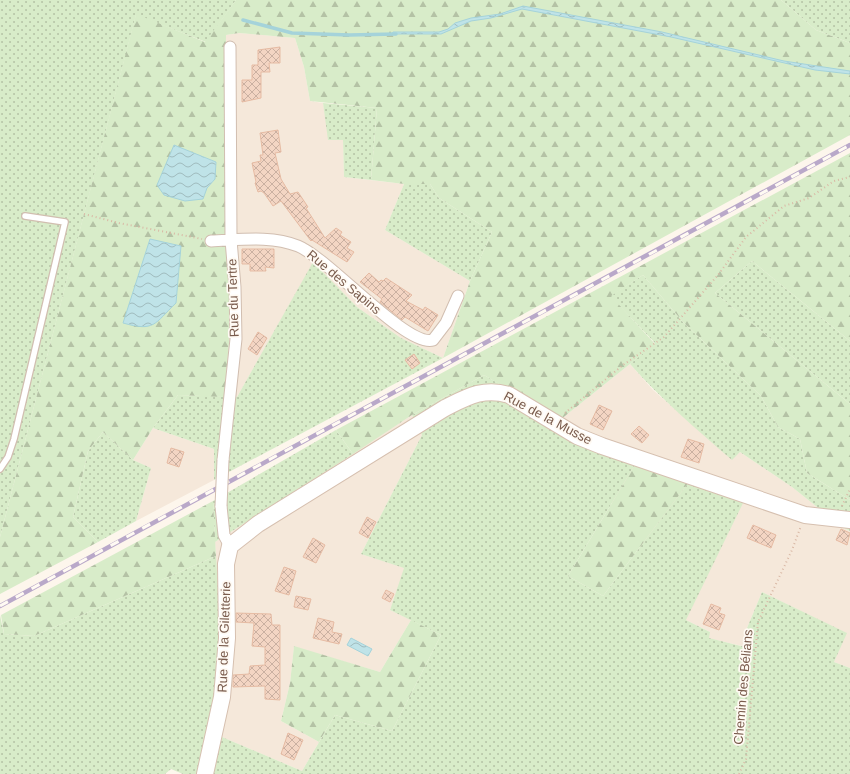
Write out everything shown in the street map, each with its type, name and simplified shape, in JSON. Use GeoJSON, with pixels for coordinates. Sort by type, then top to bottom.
{"type":"FeatureCollection","features":[{"type":"Feature","properties":{"kind":"street","name":"Rue du Tertre"},"geometry":{"type":"LineString","coordinates":[[230,46],[231,240],[235,287],[236,339],[221,506],[224,536],[230,546]]}},
{"type":"Feature","properties":{"kind":"street","name":"Rue des Sapins"},"geometry":{"type":"LineString","coordinates":[[211,241],[274,240],[288,242],[306,250],[322,261],[379,312],[424,341],[433,340],[446,323],[458,296]]}},
{"type":"Feature","properties":{"kind":"street","name":"Rue de la Musse"},"geometry":{"type":"LineString","coordinates":[[230,546],[258,524],[445,408],[476,393],[498,391],[508,395],[577,436],[602,446],[805,515],[843,520]]}},
{"type":"Feature","properties":{"kind":"street","name":"Rue de la Giletterie"},"geometry":{"type":"LineString","coordinates":[[205,774],[222,697],[227,638],[226,564],[230,546]]}},
{"type":"Feature","properties":{"kind":"lane"},"geometry":{"type":"LineString","coordinates":[[0,469],[8,457],[14,439],[65,222],[25,216]]}},
{"type":"Feature","properties":{"kind":"path"},"geometry":{"type":"LineString","coordinates":[[555,422],[623,364],[664,337],[718,275],[746,237],[784,206],[809,198],[834,181],[850,177]]}},
{"type":"Feature","properties":{"kind":"path"},"geometry":{"type":"LineString","coordinates":[[84,214],[119,223],[211,241]]}},
{"type":"Feature","properties":{"kind":"path"},"geometry":{"type":"LineString","coordinates":[[843,520],[850,489]]}},
{"type":"Feature","properties":{"kind":"path","name":"Chemin des Bélians"},"geometry":{"type":"LineString","coordinates":[[739,774],[746,759],[758,622],[792,550],[805,515]]}},
{"type":"Feature","properties":{"kind":"shaded area"},"geometry":{"type":"Polygon","coordinates":[[[239,33],[295,38],[304,67],[310,101],[323,103],[329,139],[343,140],[344,177],[404,184],[385,230],[470,281],[443,358],[401,338],[357,307],[313,263],[237,397],[224,397],[229,343],[229,288],[225,237],[225,49],[226,35],[239,33]]]}},
{"type":"Feature","properties":{"kind":"shaded area"},"geometry":{"type":"Polygon","coordinates":[[[630,364],[653,390],[732,459],[740,452],[792,487],[842,527],[850,531],[850,668],[834,662],[846,633],[762,592],[747,628],[746,647],[708,638],[710,632],[686,620],[560,420],[630,364]]]}},
{"type":"Feature","properties":{"kind":"shaded area"},"geometry":{"type":"Polygon","coordinates":[[[412,415],[422,435],[361,554],[405,568],[390,610],[411,620],[380,672],[294,647],[290,683],[281,721],[319,742],[302,771],[222,737],[213,774],[200,774],[216,556],[215,542],[412,415]]]}},
{"type":"Feature","properties":{"kind":"shaded area"},"geometry":{"type":"Polygon","coordinates":[[[153,428],[214,449],[214,480],[136,521],[151,468],[133,460],[153,428]]]}},
{"type":"Feature","properties":{"kind":"green space"},"geometry":{"type":"Polygon","coordinates":[[[0,0],[236,0],[206,42],[136,15],[0,537],[0,0]]]}},
{"type":"Feature","properties":{"kind":"green space"},"geometry":{"type":"Polygon","coordinates":[[[236,0],[781,0],[816,30],[850,43],[850,135],[443,358],[470,281],[492,232],[439,198],[430,184],[404,184],[371,180],[377,108],[310,101],[304,67],[295,38],[239,33],[226,35],[225,237],[229,288],[229,343],[224,397],[178,395],[153,428],[133,460],[103,432],[88,451],[73,517],[98,542],[0,594],[0,537],[136,14],[205,42],[236,0]],[[197,155],[207,188],[215,179],[216,162],[197,155]],[[150,240],[150,326],[160,318],[179,259],[181,246],[150,240]]]}},
{"type":"Feature","properties":{"kind":"green space"},"geometry":{"type":"Polygon","coordinates":[[[781,0],[850,0],[850,43],[816,30],[781,0]]]}},
{"type":"Feature","properties":{"kind":"green space"},"geometry":{"type":"Polygon","coordinates":[[[323,103],[377,108],[371,180],[344,177],[343,140],[328,140],[323,103]]]}},
{"type":"Feature","properties":{"kind":"green space"},"geometry":{"type":"Polygon","coordinates":[[[850,153],[850,341],[752,261],[715,293],[850,404],[850,500],[807,473],[800,439],[778,427],[761,396],[683,322],[643,275],[611,296],[655,344],[560,420],[484,375],[412,415],[353,454],[336,430],[850,153]]]}},
{"type":"Feature","properties":{"kind":"green space"},"geometry":{"type":"Polygon","coordinates":[[[404,184],[430,184],[439,198],[492,232],[470,281],[385,230],[404,184]]]}},
{"type":"Feature","properties":{"kind":"green space"},"geometry":{"type":"Polygon","coordinates":[[[752,261],[850,341],[850,404],[715,293],[752,261]]]}},
{"type":"Feature","properties":{"kind":"green space"},"geometry":{"type":"Polygon","coordinates":[[[313,262],[357,307],[401,338],[443,358],[214,480],[214,449],[153,428],[178,395],[237,397],[313,262]]]}},
{"type":"Feature","properties":{"kind":"green space"},"geometry":{"type":"Polygon","coordinates":[[[643,275],[683,322],[761,396],[778,427],[800,439],[807,473],[850,500],[850,531],[842,527],[792,487],[740,452],[732,460],[666,402],[630,364],[655,343],[610,296],[643,275]]]}},
{"type":"Feature","properties":{"kind":"green space"},"geometry":{"type":"Polygon","coordinates":[[[484,375],[636,463],[568,576],[603,596],[689,482],[744,501],[686,620],[710,632],[709,638],[745,647],[747,628],[762,592],[847,633],[834,662],[850,668],[850,774],[213,774],[222,737],[302,771],[335,715],[392,731],[441,635],[390,610],[404,568],[361,554],[422,435],[412,415],[484,375]]]}},
{"type":"Feature","properties":{"kind":"green space"},"geometry":{"type":"Polygon","coordinates":[[[336,430],[353,454],[215,542],[213,501],[336,430]]]}},
{"type":"Feature","properties":{"kind":"green space"},"geometry":{"type":"Polygon","coordinates":[[[103,432],[133,460],[151,468],[136,521],[98,542],[73,517],[88,451],[103,432]]]}},
{"type":"Feature","properties":{"kind":"green space"},"geometry":{"type":"Polygon","coordinates":[[[636,463],[689,482],[603,596],[568,576],[636,463]]]}},
{"type":"Feature","properties":{"kind":"green space"},"geometry":{"type":"Polygon","coordinates":[[[213,501],[216,556],[34,636],[4,634],[1,615],[213,501]]]}},
{"type":"Feature","properties":{"kind":"green space"},"geometry":{"type":"Polygon","coordinates":[[[216,556],[221,639],[214,708],[200,774],[183,774],[171,769],[165,774],[0,774],[0,615],[4,634],[34,636],[216,556]]]}},
{"type":"Feature","properties":{"kind":"green space"},"geometry":{"type":"Polygon","coordinates":[[[411,620],[441,635],[392,731],[335,715],[319,742],[281,721],[290,683],[294,646],[380,672],[411,620]]]}},
{"type":"Feature","properties":{"kind":"water"},"geometry":{"type":"Polygon","coordinates":[[[523,6],[662,32],[784,61],[850,71],[850,74],[815,70],[671,37],[522,9],[491,18],[471,21],[441,34],[392,34],[393,32],[439,32],[448,29],[455,23],[471,18],[500,14],[523,6]]]}},
{"type":"Feature","properties":{"kind":"water"},"geometry":{"type":"Polygon","coordinates":[[[174,145],[216,162],[215,179],[207,188],[203,199],[185,201],[164,195],[157,185],[174,145]]]}},
{"type":"Feature","properties":{"kind":"water"},"geometry":{"type":"Polygon","coordinates":[[[150,239],[181,246],[176,303],[153,324],[142,327],[134,326],[123,323],[150,239]]]}},
{"type":"Feature","properties":{"kind":"water"},"geometry":{"type":"Polygon","coordinates":[[[351,638],[372,649],[368,656],[347,645],[351,638]]]}},
{"type":"Feature","properties":{"kind":"building"},"geometry":{"type":"Polygon","coordinates":[[[280,47],[280,63],[269,63],[270,72],[261,72],[261,98],[242,102],[242,80],[252,80],[252,65],[258,65],[258,50],[280,47]]]}},
{"type":"Feature","properties":{"kind":"building"},"geometry":{"type":"Polygon","coordinates":[[[278,130],[281,152],[275,153],[281,179],[290,194],[298,192],[325,238],[336,228],[342,232],[340,235],[351,242],[347,248],[354,252],[347,262],[312,240],[311,241],[281,201],[273,206],[264,193],[261,191],[258,192],[252,163],[261,161],[260,155],[263,155],[260,133],[278,130]]]}},
{"type":"Feature","properties":{"kind":"building"},"geometry":{"type":"Polygon","coordinates":[[[242,249],[274,249],[274,268],[265,267],[266,271],[250,271],[250,264],[242,264],[242,249]]]}},
{"type":"Feature","properties":{"kind":"building"},"geometry":{"type":"Polygon","coordinates":[[[369,273],[379,282],[386,278],[412,295],[406,301],[423,310],[425,307],[438,315],[428,331],[405,317],[402,320],[380,302],[382,299],[360,282],[369,273]]]}},
{"type":"Feature","properties":{"kind":"building"},"geometry":{"type":"Polygon","coordinates":[[[258,332],[267,338],[257,355],[248,349],[258,332]]]}},
{"type":"Feature","properties":{"kind":"building"},"geometry":{"type":"Polygon","coordinates":[[[414,354],[420,363],[412,369],[405,360],[414,354]]]}},
{"type":"Feature","properties":{"kind":"building"},"geometry":{"type":"Polygon","coordinates":[[[599,405],[612,411],[603,430],[590,424],[599,405]]]}},
{"type":"Feature","properties":{"kind":"building"},"geometry":{"type":"Polygon","coordinates":[[[639,426],[649,435],[642,443],[631,434],[639,426]]]}},
{"type":"Feature","properties":{"kind":"building"},"geometry":{"type":"Polygon","coordinates":[[[688,439],[704,444],[699,463],[681,457],[688,439]]]}},
{"type":"Feature","properties":{"kind":"building"},"geometry":{"type":"Polygon","coordinates":[[[171,448],[184,452],[179,467],[167,463],[171,448]]]}},
{"type":"Feature","properties":{"kind":"building"},"geometry":{"type":"Polygon","coordinates":[[[367,517],[376,522],[368,538],[359,533],[367,517]]]}},
{"type":"Feature","properties":{"kind":"building"},"geometry":{"type":"Polygon","coordinates":[[[753,525],[776,535],[771,548],[747,538],[753,525]]]}},
{"type":"Feature","properties":{"kind":"building"},"geometry":{"type":"Polygon","coordinates":[[[841,529],[850,533],[847,545],[836,540],[841,529]]]}},
{"type":"Feature","properties":{"kind":"building"},"geometry":{"type":"Polygon","coordinates":[[[313,538],[325,545],[316,563],[303,557],[313,538]]]}},
{"type":"Feature","properties":{"kind":"building"},"geometry":{"type":"Polygon","coordinates":[[[284,567],[296,571],[289,595],[275,591],[284,567]]]}},
{"type":"Feature","properties":{"kind":"building"},"geometry":{"type":"Polygon","coordinates":[[[386,590],[394,594],[390,602],[382,598],[386,590]]]}},
{"type":"Feature","properties":{"kind":"building"},"geometry":{"type":"Polygon","coordinates":[[[296,596],[311,599],[308,610],[294,607],[296,596]]]}},
{"type":"Feature","properties":{"kind":"building"},"geometry":{"type":"Polygon","coordinates":[[[711,604],[721,608],[719,613],[725,615],[719,630],[703,624],[711,604]]]}},
{"type":"Feature","properties":{"kind":"building"},"geometry":{"type":"Polygon","coordinates":[[[236,613],[271,614],[272,625],[280,625],[280,700],[265,699],[265,686],[233,687],[233,675],[249,674],[250,666],[265,665],[265,647],[252,646],[254,623],[236,622],[236,613]]]}},
{"type":"Feature","properties":{"kind":"building"},"geometry":{"type":"Polygon","coordinates":[[[318,618],[334,622],[332,632],[342,634],[339,644],[313,638],[318,618]]]}},
{"type":"Feature","properties":{"kind":"building"},"geometry":{"type":"Polygon","coordinates":[[[288,733],[303,740],[294,760],[281,754],[288,733]]]}},
{"type":"Feature","properties":{"kind":"waterway"},"geometry":{"type":"LineString","coordinates":[[243,20],[292,33],[349,35],[396,34]]}},
{"type":"Feature","properties":{"kind":"railway"},"geometry":{"type":"LineString","coordinates":[[0,606],[850,145]]}}]}
